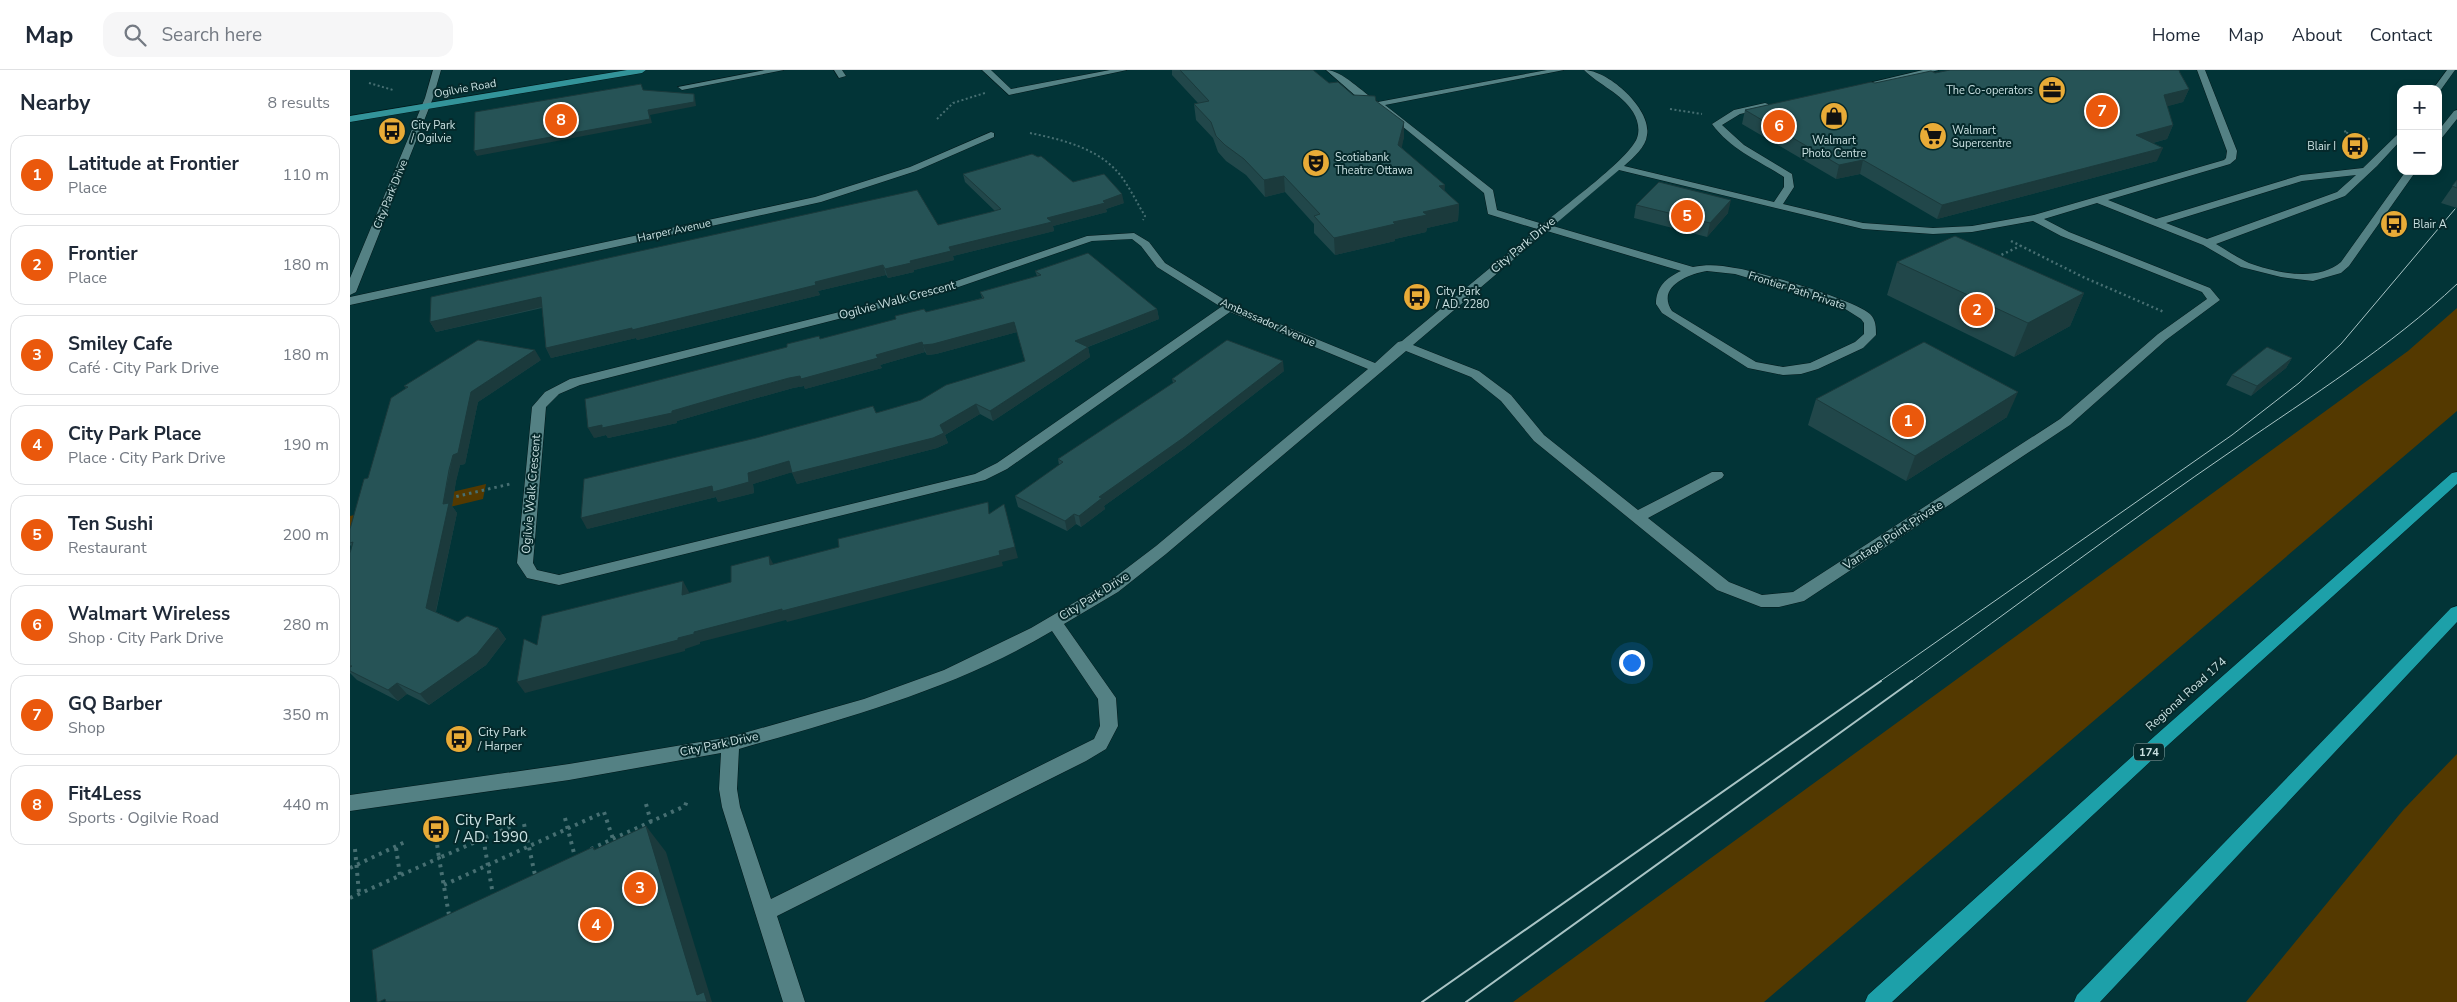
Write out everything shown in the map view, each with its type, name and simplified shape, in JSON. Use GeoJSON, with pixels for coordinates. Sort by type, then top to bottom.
{"type":"FeatureCollection","features":[{"type":"Feature","properties":{"kind":"highway"},"geometry":{"type":"LineString","coordinates":[[2424,504],[2457,468]]}},
{"type":"Feature","properties":{"kind":"highway","name":"Regional Road 174"},"geometry":{"type":"LineString","coordinates":[[1876,1002],[2162,740],[2457,476]]}},
{"type":"Feature","properties":{"kind":"highway"},"geometry":{"type":"LineString","coordinates":[[2085,1002],[2457,612]]}},
{"type":"Feature","properties":{"kind":"main road","name":"Ogilvie Road"},"geometry":{"type":"LineString","coordinates":[[350,109],[586,70]]}},
{"type":"Feature","properties":{"kind":"main road","name":"Ogilvie Road"},"geometry":{"type":"LineString","coordinates":[[350,119],[642,70]]}},
{"type":"Feature","properties":{"kind":"street","name":"City Park Drive"},"geometry":{"type":"LineString","coordinates":[[350,292],[430,96],[437,70]]}},
{"type":"Feature","properties":{"kind":"street"},"geometry":{"type":"LineString","coordinates":[[682,87],[780,70]]}},
{"type":"Feature","properties":{"kind":"street"},"geometry":{"type":"LineString","coordinates":[[986,70],[1009,92],[1123,70]]}},
{"type":"Feature","properties":{"kind":"street"},"geometry":{"type":"LineString","coordinates":[[1330,70],[1360,95],[1379,104],[1560,70]]}},
{"type":"Feature","properties":{"kind":"street","name":"City Park Drive"},"geometry":{"type":"LineString","coordinates":[[350,803],[569,772],[730,744],[867,705],[950,675],[1054,622],[1112,588],[1154,555],[1402,345],[1545,227],[1638,146],[1643,135],[1644,122],[1621,93],[1588,70]]}},
{"type":"Feature","properties":{"kind":"street"},"geometry":{"type":"LineString","coordinates":[[1849,88],[1935,70]]}},
{"type":"Feature","properties":{"kind":"street"},"geometry":{"type":"LineString","coordinates":[[1617,166],[1863,226],[1910,230],[1972,230],[2035,218],[2231,159],[2232,151],[2201,70]]}},
{"type":"Feature","properties":{"kind":"street"},"geometry":{"type":"LineString","coordinates":[[2440,85],[2451,70]]}},
{"type":"Feature","properties":{"kind":"street","name":"Frontier Path Private"},"geometry":{"type":"LineString","coordinates":[[1379,104],[1488,192],[1492,212],[1690,270],[1707,268],[1736,271],[1843,303],[1865,316],[1870,324],[1870,335],[1859,345],[1801,370],[1765,369],[1732,354],[1668,313],[1661,299],[1665,287],[1690,270]]}},
{"type":"Feature","properties":{"kind":"street"},"geometry":{"type":"LineString","coordinates":[[1773,105],[1737,112],[1717,124],[1725,137],[1736,145],[1789,176],[1790,187],[1776,206]]}},
{"type":"Feature","properties":{"kind":"street"},"geometry":{"type":"LineString","coordinates":[[2442,132],[2457,113]]}},
{"type":"Feature","properties":{"kind":"street","name":"Harper Avenue"},"geometry":{"type":"LineString","coordinates":[[350,301],[817,200],[913,169],[991,135]]}},
{"type":"Feature","properties":{"kind":"street"},"geometry":{"type":"LineString","coordinates":[[2207,243],[2341,194],[2397,138]]}},
{"type":"Feature","properties":{"kind":"street"},"geometry":{"type":"LineString","coordinates":[[2154,223],[2301,178],[2366,171]]}},
{"type":"Feature","properties":{"kind":"street"},"geometry":{"type":"LineString","coordinates":[[2096,199],[2207,243],[2245,265],[2281,274],[2313,278],[2337,271],[2370,232],[2408,175]]}},
{"type":"Feature","properties":{"kind":"street","name":"Vantage Point Private"},"geometry":{"type":"LineString","coordinates":[[1402,345],[1475,374],[1506,398],[1539,438],[1723,586],[1761,601],[1779,601],[1798,597],[2065,422],[2154,344],[2214,300],[2212,295],[2206,290],[2065,234],[2035,218]]}},
{"type":"Feature","properties":{"kind":"street","name":"Ogilvie Walk Crescent"},"geometry":{"type":"LineString","coordinates":[[1139,240],[1091,238],[940,290],[575,382],[544,398],[539,407],[525,563],[532,574],[559,580],[980,477],[1002,466],[1229,307]]}},
{"type":"Feature","properties":{"kind":"street","name":"Ambassador Avenue"},"geometry":{"type":"LineString","coordinates":[[1139,240],[1161,265],[1229,307],[1376,368]]}},
{"type":"Feature","properties":{"kind":"street"},"geometry":{"type":"LineString","coordinates":[[1637,517],[1717,474]]}},
{"type":"Feature","properties":{"kind":"street"},"geometry":{"type":"LineString","coordinates":[[765,912],[1080,756],[1100,744],[1109,726],[1107,698],[1054,622]]}},
{"type":"Feature","properties":{"kind":"street"},"geometry":{"type":"LineString","coordinates":[[730,744],[728,789],[731,806],[794,1002]]}},
{"type":"Feature","properties":{"kind":"path"},"geometry":{"type":"LineString","coordinates":[[369,83],[393,90]]}},
{"type":"Feature","properties":{"kind":"path"},"geometry":{"type":"LineString","coordinates":[[937,119],[953,103],[986,93]]}},
{"type":"Feature","properties":{"kind":"path"},"geometry":{"type":"LineString","coordinates":[[1670,109],[1704,115]]}},
{"type":"Feature","properties":{"kind":"path"},"geometry":{"type":"LineString","coordinates":[[2365,137],[2344,132],[2375,139]]}},
{"type":"Feature","properties":{"kind":"path"},"geometry":{"type":"LineString","coordinates":[[1030,133],[1079,146],[1114,169],[1120,175],[1145,216],[1139,240]]}},
{"type":"Feature","properties":{"kind":"path"},"geometry":{"type":"LineString","coordinates":[[2010,241],[2084,277],[2184,321]]}},
{"type":"Feature","properties":{"kind":"path"},"geometry":{"type":"LineString","coordinates":[[1989,261],[2020,246]]}},
{"type":"Feature","properties":{"kind":"path"},"geometry":{"type":"LineString","coordinates":[[446,499],[533,478]]}},
{"type":"Feature","properties":{"kind":"path"},"geometry":{"type":"LineString","coordinates":[[567,861],[685,806],[688,798]]}},
{"type":"Feature","properties":{"kind":"path"},"geometry":{"type":"LineString","coordinates":[[646,804],[651,822]]}},
{"type":"Feature","properties":{"kind":"path"},"geometry":{"type":"LineString","coordinates":[[444,885],[604,812],[613,839]]}},
{"type":"Feature","properties":{"kind":"path"},"geometry":{"type":"LineString","coordinates":[[565,818],[575,857]]}},
{"type":"Feature","properties":{"kind":"path"},"geometry":{"type":"LineString","coordinates":[[524,824],[535,875]]}},
{"type":"Feature","properties":{"kind":"path"},"geometry":{"type":"LineString","coordinates":[[350,898],[512,826]]}},
{"type":"Feature","properties":{"kind":"path"},"geometry":{"type":"LineString","coordinates":[[482,831],[493,895]]}},
{"type":"Feature","properties":{"kind":"path"},"geometry":{"type":"LineString","coordinates":[[436,837],[449,915],[458,911]]}},
{"type":"Feature","properties":{"kind":"path"},"geometry":{"type":"LineString","coordinates":[[350,868],[396,848],[404,842]]}},
{"type":"Feature","properties":{"kind":"path"},"geometry":{"type":"LineString","coordinates":[[396,848],[400,875]]}},
{"type":"Feature","properties":{"kind":"path"},"geometry":{"type":"LineString","coordinates":[[355,849],[359,894]]}},
{"type":"Feature","properties":{"kind":"path"},"geometry":{"type":"LineString","coordinates":[[527,879],[543,872]]}},
{"type":"Feature","properties":{"kind":"path"},"geometry":{"type":"LineString","coordinates":[[485,899],[502,891]]}},
{"type":"Feature","properties":{"kind":"shaded area"},"geometry":{"type":"Polygon","coordinates":[[[2457,308],[2457,411],[1764,1002],[1513,1002],[2408,351],[2457,308]]]}},
{"type":"Feature","properties":{"kind":"shaded area"},"geometry":{"type":"Polygon","coordinates":[[[486,484],[483,499],[350,531],[350,516],[486,484]]]}},
{"type":"Feature","properties":{"kind":"shaded area"},"geometry":{"type":"Polygon","coordinates":[[[2457,754],[2457,1002],[2246,1002],[2404,809],[2457,754]]]}},
{"type":"Feature","properties":{"kind":"building","name":"Scotiabank Theatre Ottawa"},"geometry":{"type":"Polygon","coordinates":[[[1180,70],[1313,70],[1329,83],[1338,82],[1353,95],[1375,96],[1376,101],[1404,122],[1398,145],[1445,185],[1439,186],[1459,204],[1423,212],[1427,215],[1393,222],[1395,224],[1334,238],[1314,216],[1320,214],[1284,176],[1264,180],[1244,159],[1216,136],[1211,122],[1194,104],[1209,101],[1180,70]]]}},
{"type":"Feature","properties":{"kind":"building","name":"Walmart Supercentre"},"geometry":{"type":"Polygon","coordinates":[[[1950,70],[2179,70],[2189,89],[2164,95],[2173,125],[2136,135],[2163,148],[1942,205],[1863,160],[1839,165],[1745,110],[1871,82],[1875,83],[1931,71],[1935,73],[1950,70]]]}},
{"type":"Feature","properties":{"kind":"building"},"geometry":{"type":"Polygon","coordinates":[[[641,84],[643,90],[694,94],[694,102],[648,110],[650,119],[474,151],[475,112],[641,84]]]}},
{"type":"Feature","properties":{"kind":"building"},"geometry":{"type":"Polygon","coordinates":[[[1032,154],[1038,157],[1041,156],[1073,182],[1104,174],[1122,194],[1103,201],[1105,203],[1047,218],[1052,222],[949,247],[951,251],[910,261],[911,263],[885,269],[883,265],[815,282],[816,285],[632,330],[632,328],[546,348],[541,297],[430,322],[431,297],[917,190],[938,225],[991,212],[1001,209],[963,174],[1032,154]]]}},
{"type":"Feature","properties":{"kind":"building"},"geometry":{"type":"Polygon","coordinates":[[[2457,180],[2457,188],[2452,186],[2457,180]]]}},
{"type":"Feature","properties":{"kind":"building"},"geometry":{"type":"Polygon","coordinates":[[[1659,182],[1731,200],[1710,223],[1636,205],[1659,182]]]}},
{"type":"Feature","properties":{"kind":"building"},"geometry":{"type":"Polygon","coordinates":[[[1955,236],[2084,293],[2028,323],[1897,262],[1955,236]]]}},
{"type":"Feature","properties":{"kind":"building"},"geometry":{"type":"Polygon","coordinates":[[[1088,253],[1157,309],[1075,341],[1088,347],[990,411],[976,404],[940,425],[944,433],[933,438],[792,473],[789,461],[748,473],[749,482],[713,492],[712,486],[581,518],[584,479],[756,438],[873,406],[876,413],[921,400],[946,385],[1025,361],[1014,322],[933,344],[923,345],[922,342],[876,355],[878,358],[801,379],[800,376],[789,378],[672,411],[672,413],[602,428],[602,425],[588,428],[585,399],[787,347],[787,344],[819,336],[820,339],[896,319],[895,316],[924,309],[926,312],[984,298],[980,292],[1041,275],[1035,271],[1088,253]]]}},
{"type":"Feature","properties":{"kind":"building"},"geometry":{"type":"Polygon","coordinates":[[[478,340],[535,350],[471,392],[458,453],[453,455],[449,470],[443,504],[449,503],[426,608],[458,622],[467,616],[498,628],[477,654],[420,694],[397,683],[388,690],[350,671],[352,666],[350,666],[350,553],[353,542],[350,543],[350,529],[364,479],[368,478],[391,398],[408,387],[404,386],[478,340]]]}},
{"type":"Feature","properties":{"kind":"building"},"geometry":{"type":"Polygon","coordinates":[[[1227,340],[1283,361],[1183,438],[1099,497],[1102,498],[1079,516],[1074,514],[1065,521],[1015,496],[1063,462],[1058,459],[1176,381],[1172,379],[1227,340]]]}},
{"type":"Feature","properties":{"kind":"building"},"geometry":{"type":"Polygon","coordinates":[[[1924,342],[2018,392],[1915,456],[1816,399],[1924,342]]]}},
{"type":"Feature","properties":{"kind":"building"},"geometry":{"type":"Polygon","coordinates":[[[2267,347],[2292,358],[2257,386],[2232,375],[2267,347]]]}},
{"type":"Feature","properties":{"kind":"building"},"geometry":{"type":"Polygon","coordinates":[[[988,502],[989,514],[1004,504],[1015,547],[999,551],[1000,555],[694,632],[694,634],[678,638],[678,640],[517,682],[524,639],[537,645],[542,616],[683,581],[682,595],[731,582],[731,566],[769,556],[770,565],[839,547],[838,539],[988,502]]]}},
{"type":"Feature","properties":{"kind":"building"},"geometry":{"type":"Polygon","coordinates":[[[646,826],[697,995],[704,992],[707,1002],[386,1002],[385,999],[377,1002],[372,950],[593,847],[594,850],[646,826]]]}},
{"type":"Feature","properties":{"kind":"tram line"},"geometry":{"type":"LineString","coordinates":[[1879,682],[2232,435],[2299,383],[2341,344],[2455,209]]}},
{"type":"Feature","properties":{"kind":"tram line"},"geometry":{"type":"LineString","coordinates":[[1911,682],[2154,505],[2377,350],[2405,329],[2457,284]]}},
{"type":"Feature","properties":{"kind":"tram line"},"geometry":{"type":"LineString","coordinates":[[1422,1002],[1881,681]]}},
{"type":"Feature","properties":{"kind":"tram line"},"geometry":{"type":"LineString","coordinates":[[1466,1002],[1912,681]]}},
{"type":"Feature","properties":{"kind":"place","name":"The Co-operators"},"geometry":{"type":"Point","coordinates":[2052,90]}},
{"type":"Feature","properties":{"kind":"place","name":"GQ Barber"},"geometry":{"type":"Point","coordinates":[2102,111]}},
{"type":"Feature","properties":{"kind":"place","name":"Walmart Photo Centre"},"geometry":{"type":"Point","coordinates":[1834,116]}},
{"type":"Feature","properties":{"kind":"place","name":"Fit4Less"},"geometry":{"type":"Point","coordinates":[561,120]}},
{"type":"Feature","properties":{"kind":"place","name":"Walmart Wireless"},"geometry":{"type":"Point","coordinates":[1779,126]}},
{"type":"Feature","properties":{"kind":"place","name":"City Park / Ogilvie"},"geometry":{"type":"Point","coordinates":[392,131]}},
{"type":"Feature","properties":{"kind":"place","name":"Walmart Supercentre"},"geometry":{"type":"Point","coordinates":[1933,136]}},
{"type":"Feature","properties":{"kind":"place","name":"Blair I"},"geometry":{"type":"Point","coordinates":[2355,146]}},
{"type":"Feature","properties":{"kind":"place","name":"Scotiabank Theatre Ottawa"},"geometry":{"type":"Point","coordinates":[1316,163]}},
{"type":"Feature","properties":{"kind":"place","name":"Ten Sushi"},"geometry":{"type":"Point","coordinates":[1687,216]}},
{"type":"Feature","properties":{"kind":"place","name":"Blair A"},"geometry":{"type":"Point","coordinates":[2394,224]}},
{"type":"Feature","properties":{"kind":"place","name":"City Park / AD. 2280"},"geometry":{"type":"Point","coordinates":[1417,297]}},
{"type":"Feature","properties":{"kind":"place","name":"Frontier"},"geometry":{"type":"Point","coordinates":[1977,310]}},
{"type":"Feature","properties":{"kind":"place","name":"Latitude at Frontier"},"geometry":{"type":"Point","coordinates":[1908,421]}},
{"type":"Feature","properties":{"kind":"place","name":"City Park / Harper"},"geometry":{"type":"Point","coordinates":[459,739]}},
{"type":"Feature","properties":{"kind":"place","name":"City Park / AD. 1990"},"geometry":{"type":"Point","coordinates":[436,829]}},
{"type":"Feature","properties":{"kind":"place","name":"Smiley Cafe"},"geometry":{"type":"Point","coordinates":[640,888]}},
{"type":"Feature","properties":{"kind":"place","name":"City Park Place"},"geometry":{"type":"Point","coordinates":[596,925]}}]}
